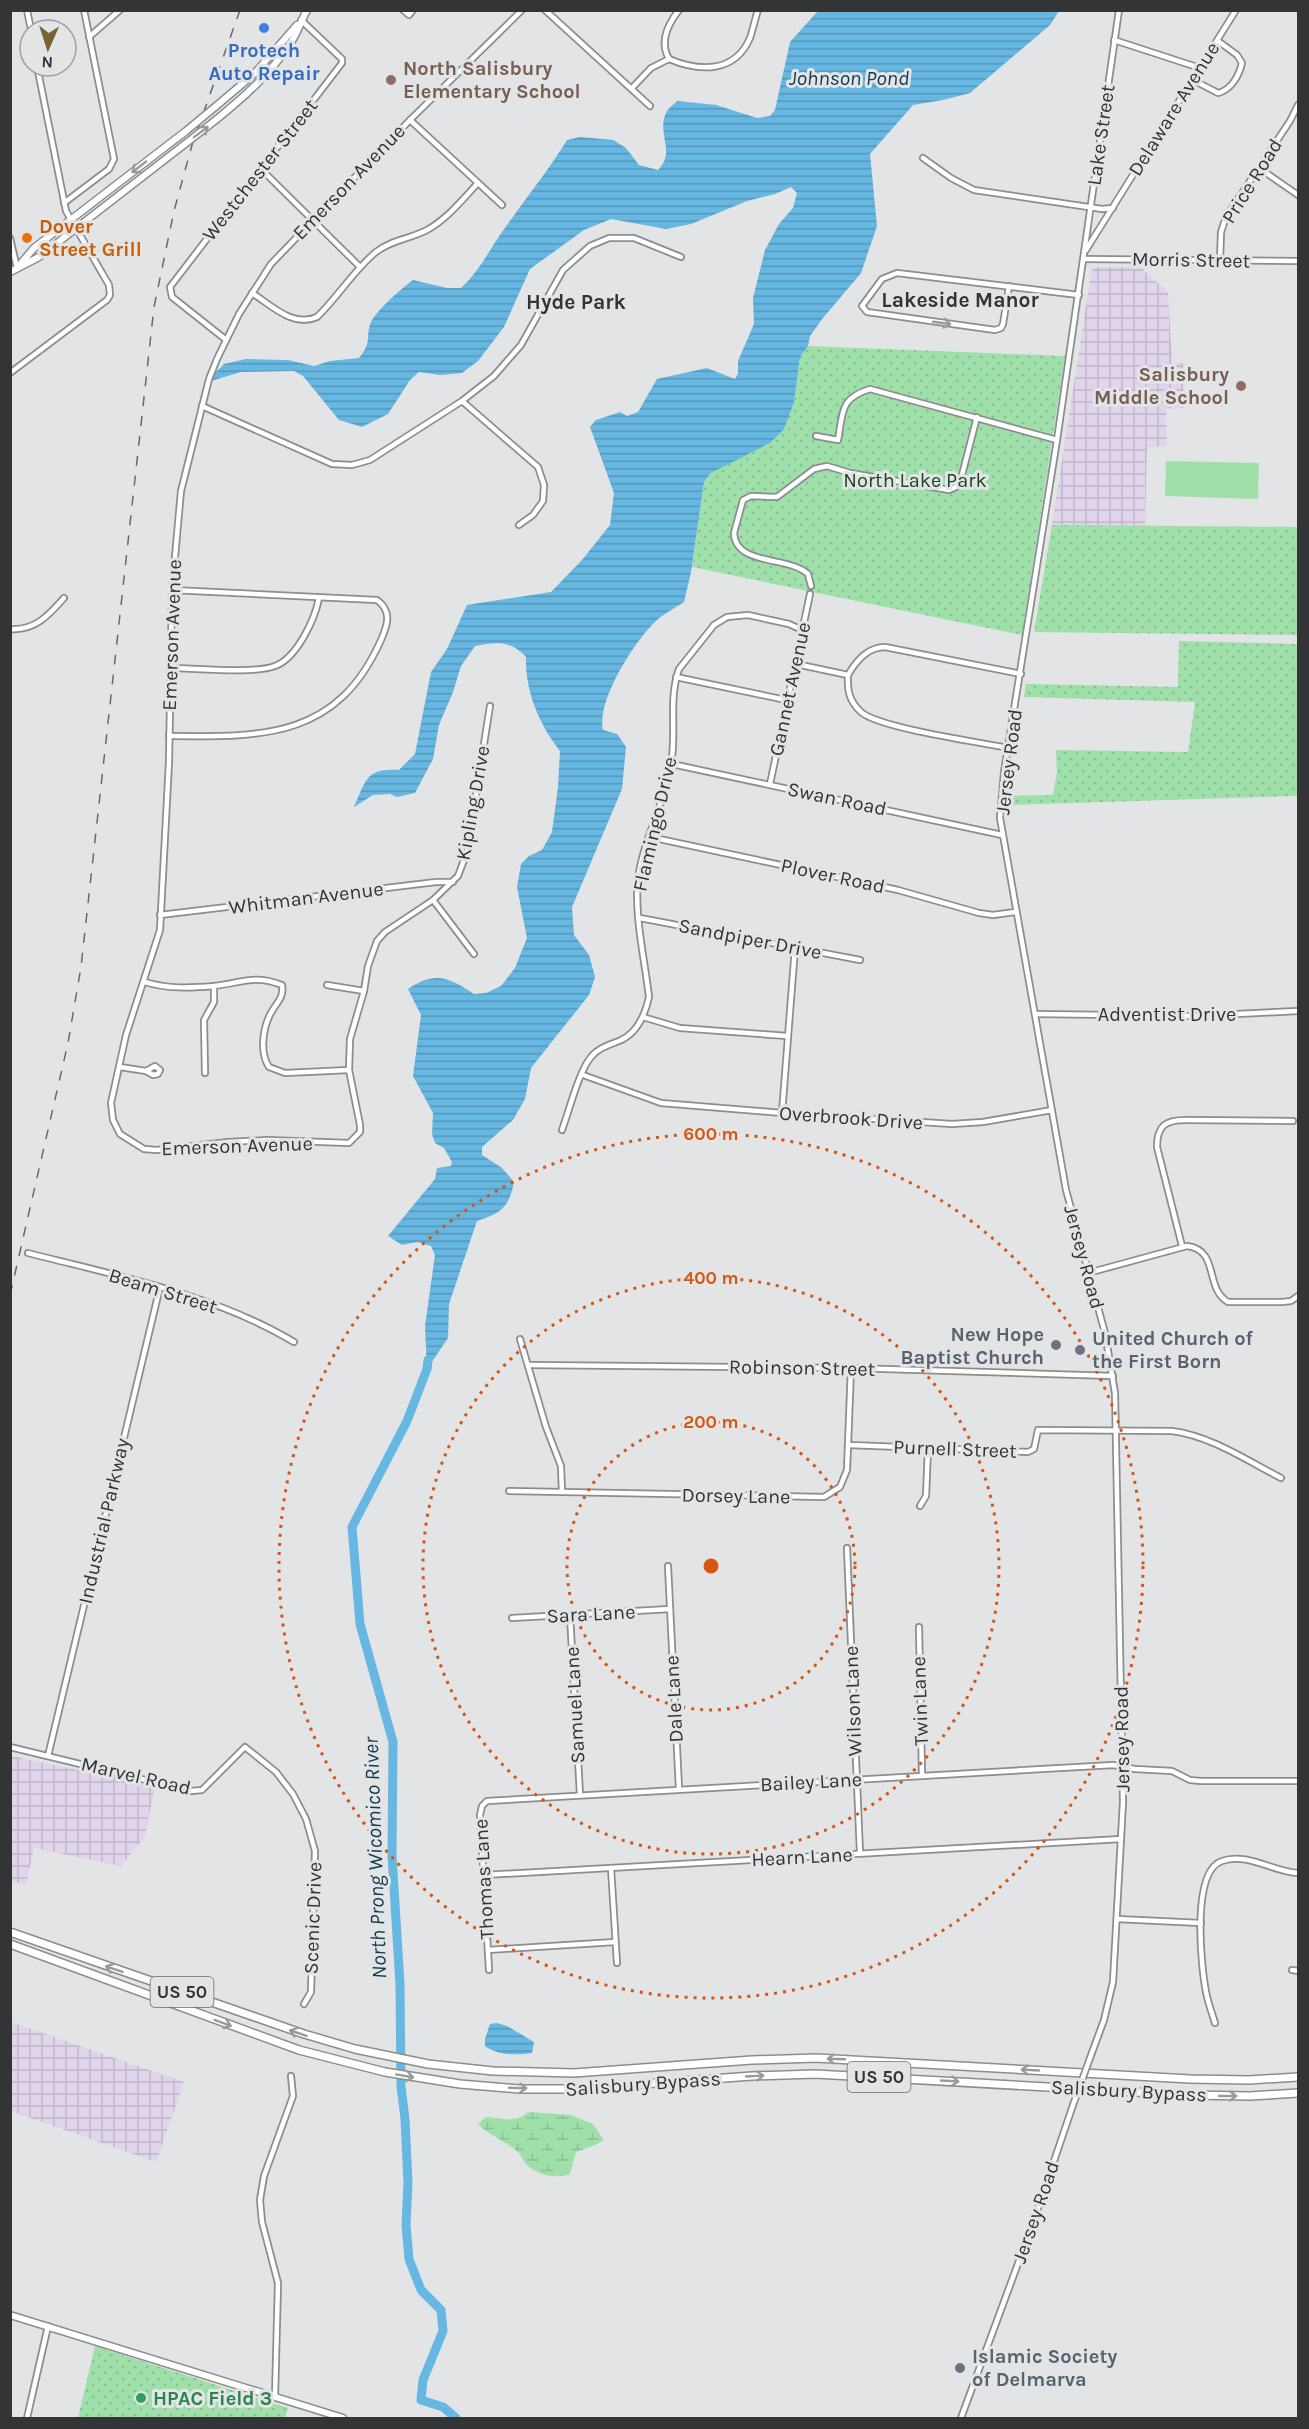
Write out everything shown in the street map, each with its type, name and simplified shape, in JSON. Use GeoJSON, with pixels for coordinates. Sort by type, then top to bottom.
{"type":"FeatureCollection","features":[{"type":"Feature","properties":{"kind":"highway","name":"Salisbury Bypass"},"geometry":{"type":"LineString","coordinates":[[10,1932],[274,2025],[355,2049],[428,2064],[462,2068],[519,2073],[574,2073],[752,2060],[816,2058],[1190,2079],[1249,2080],[1299,2077]]}},
{"type":"Feature","properties":{"kind":"highway","name":"Salisbury Bypass"},"geometry":{"type":"LineString","coordinates":[[10,1944],[260,2036],[351,2065],[460,2084],[519,2089],[574,2089],[752,2076],[815,2074],[1190,2095],[1250,2096],[1299,2093]]}},
{"type":"Feature","properties":{"kind":"main road"},"geometry":{"type":"LineString","coordinates":[[14,270],[39,257],[244,97],[292,42],[307,10]]}},
{"type":"Feature","properties":{"kind":"main road"},"geometry":{"type":"LineString","coordinates":[[14,270],[34,248],[215,108],[254,74],[301,20]]}},
{"type":"Feature","properties":{"kind":"main road"},"geometry":{"type":"LineString","coordinates":[[10,2315],[343,2418]]}},
{"type":"Feature","properties":{"kind":"street"},"geometry":{"type":"LineString","coordinates":[[64,203],[109,169],[114,159],[84,10]]}},
{"type":"Feature","properties":{"kind":"street"},"geometry":{"type":"LineString","coordinates":[[89,37],[120,10]]}},
{"type":"Feature","properties":{"kind":"street"},"geometry":{"type":"LineString","coordinates":[[403,10],[409,15],[413,10]]}},
{"type":"Feature","properties":{"kind":"street","name":"Emerson Avenue"},"geometry":{"type":"LineString","coordinates":[[353,1140],[349,1143],[259,1140],[144,1149],[120,1134],[113,1120],[111,1103],[126,1035],[160,930],[167,814],[172,590],[181,491],[209,380],[225,339],[271,264],[410,120],[522,10]]}},
{"type":"Feature","properties":{"kind":"street"},"geometry":{"type":"LineString","coordinates":[[545,10],[650,106]]}},
{"type":"Feature","properties":{"kind":"street"},"geometry":{"type":"LineString","coordinates":[[679,10],[665,37],[664,49],[669,59],[679,63],[713,68],[725,65],[743,50],[750,38],[758,10]]}},
{"type":"Feature","properties":{"kind":"street","name":"Lake Street"},"geometry":{"type":"LineString","coordinates":[[1084,260],[1119,10]]}},
{"type":"Feature","properties":{"kind":"street","name":"Delaware Avenue"},"geometry":{"type":"LineString","coordinates":[[1085,252],[1236,10]]}},
{"type":"Feature","properties":{"kind":"street","name":"Westchester Street"},"geometry":{"type":"LineString","coordinates":[[225,339],[172,297],[170,287],[173,280],[339,69],[342,59],[301,20]]}},
{"type":"Feature","properties":{"kind":"street"},"geometry":{"type":"LineString","coordinates":[[1114,40],[1200,68]]}},
{"type":"Feature","properties":{"kind":"street"},"geometry":{"type":"LineString","coordinates":[[1194,80],[1218,93],[1229,88],[1234,81],[1242,63],[1237,55],[1218,41]]}},
{"type":"Feature","properties":{"kind":"street"},"geometry":{"type":"LineString","coordinates":[[632,88],[651,68],[669,59]]}},
{"type":"Feature","properties":{"kind":"street"},"geometry":{"type":"LineString","coordinates":[[10,373],[107,300],[110,295],[109,285],[75,228],[64,203],[39,78]]}},
{"type":"Feature","properties":{"kind":"street","name":"Price Road"},"geometry":{"type":"LineString","coordinates":[[1220,261],[1223,223],[1299,105]]}},
{"type":"Feature","properties":{"kind":"street"},"geometry":{"type":"LineString","coordinates":[[410,120],[502,205]]}},
{"type":"Feature","properties":{"kind":"street"},"geometry":{"type":"LineString","coordinates":[[923,158],[951,178],[974,190],[1102,209],[1113,208]]}},
{"type":"Feature","properties":{"kind":"street"},"geometry":{"type":"LineString","coordinates":[[260,168],[360,267]]}},
{"type":"Feature","properties":{"kind":"street"},"geometry":{"type":"LineString","coordinates":[[1258,168],[1299,195]]}},
{"type":"Feature","properties":{"kind":"street"},"geometry":{"type":"LineString","coordinates":[[252,292],[294,320],[311,320],[324,310],[360,267],[383,247],[428,230],[447,215],[478,183]]}},
{"type":"Feature","properties":{"kind":"street"},"geometry":{"type":"LineString","coordinates":[[10,238],[14,270]]}},
{"type":"Feature","properties":{"kind":"street"},"geometry":{"type":"LineString","coordinates":[[202,406],[322,460],[342,466],[370,460],[462,401],[494,376],[521,345],[563,270],[590,246],[609,238],[634,238],[681,257]]}},
{"type":"Feature","properties":{"kind":"street","name":"Morris Street"},"geometry":{"type":"LineString","coordinates":[[1084,260],[1299,261]]}},
{"type":"Feature","properties":{"kind":"street","name":"Jersey Road"},"geometry":{"type":"LineString","coordinates":[[961,2418],[1033,2223],[1111,1994],[1117,1919],[1123,1766],[1113,1376],[1105,1333],[1066,1190],[1015,912],[1002,835],[1000,804],[1084,260]]}},
{"type":"Feature","properties":{"kind":"street"},"geometry":{"type":"LineString","coordinates":[[1009,285],[1001,328],[995,330],[864,311],[862,306],[873,289],[889,275],[897,273],[1009,285],[1079,295]]}},
{"type":"Feature","properties":{"kind":"street"},"geometry":{"type":"LineString","coordinates":[[816,436],[838,440],[844,407],[855,393],[870,389],[1058,440]]}},
{"type":"Feature","properties":{"kind":"street"},"geometry":{"type":"LineString","coordinates":[[462,401],[538,467],[544,484],[543,501],[533,515],[519,525]]}},
{"type":"Feature","properties":{"kind":"street"},"geometry":{"type":"LineString","coordinates":[[811,586],[808,574],[799,567],[750,555],[741,549],[734,533],[743,500],[751,495],[777,497],[814,469],[827,466],[850,473],[950,490],[956,487],[962,474],[977,417]]}},
{"type":"Feature","properties":{"kind":"street"},"geometry":{"type":"LineString","coordinates":[[169,736],[248,736],[267,733],[290,728],[334,706],[360,674],[384,633],[388,614],[385,606],[377,600],[172,590]]}},
{"type":"Feature","properties":{"kind":"street","name":"Gannet Avenue"},"geometry":{"type":"LineString","coordinates":[[770,784],[810,594]]}},
{"type":"Feature","properties":{"kind":"street"},"geometry":{"type":"LineString","coordinates":[[10,629],[35,625],[64,598]]}},
{"type":"Feature","properties":{"kind":"street"},"geometry":{"type":"LineString","coordinates":[[169,668],[250,670],[274,667],[282,663],[302,639],[317,610],[320,598]]}},
{"type":"Feature","properties":{"kind":"street","name":"Flamingo Drive"},"geometry":{"type":"LineString","coordinates":[[643,1017],[649,997],[640,918],[639,877],[672,764],[672,722],[676,677],[686,658],[714,625],[727,617],[748,615],[789,624],[802,630]]}},
{"type":"Feature","properties":{"kind":"street"},"geometry":{"type":"LineString","coordinates":[[1008,748],[868,717],[856,707],[849,697],[848,675],[864,654],[885,647],[1021,674]]}},
{"type":"Feature","properties":{"kind":"street"},"geometry":{"type":"LineString","coordinates":[[796,664],[848,675]]}},
{"type":"Feature","properties":{"kind":"street"},"geometry":{"type":"LineString","coordinates":[[676,677],[786,700]]}},
{"type":"Feature","properties":{"kind":"street","name":"Kipling Drive"},"geometry":{"type":"LineString","coordinates":[[353,1140],[360,1132],[360,1125],[349,1070],[350,1039],[364,991],[368,966],[376,941],[433,900],[458,876],[467,852],[490,706]]}},
{"type":"Feature","properties":{"kind":"street","name":"Swan Road"},"geometry":{"type":"LineString","coordinates":[[672,764],[1002,835]]}},
{"type":"Feature","properties":{"kind":"street","name":"Plover Road"},"geometry":{"type":"LineString","coordinates":[[650,837],[898,890],[980,913],[993,915],[1015,912]]}},
{"type":"Feature","properties":{"kind":"street","name":"Whitman Avenue"},"geometry":{"type":"LineString","coordinates":[[160,915],[436,882],[453,882]]}},
{"type":"Feature","properties":{"kind":"street"},"geometry":{"type":"LineString","coordinates":[[433,900],[474,954]]}},
{"type":"Feature","properties":{"kind":"street","name":"Sandpiper Drive"},"geometry":{"type":"LineString","coordinates":[[640,918],[860,960]]}},
{"type":"Feature","properties":{"kind":"street"},"geometry":{"type":"LineString","coordinates":[[782,1113],[795,948]]}},
{"type":"Feature","properties":{"kind":"street"},"geometry":{"type":"LineString","coordinates":[[145,982],[164,988],[214,986],[247,978],[267,979],[282,985],[281,999],[272,1011],[264,1033],[264,1051],[269,1067],[285,1074],[349,1070]]}},
{"type":"Feature","properties":{"kind":"street"},"geometry":{"type":"LineString","coordinates":[[327,985],[364,991]]}},
{"type":"Feature","properties":{"kind":"street"},"geometry":{"type":"LineString","coordinates":[[205,1073],[204,1020],[214,1002],[214,986]]}},
{"type":"Feature","properties":{"kind":"street","name":"Adventist Drive"},"geometry":{"type":"LineString","coordinates":[[1035,1014],[1196,1016],[1299,1011]]}},
{"type":"Feature","properties":{"kind":"street"},"geometry":{"type":"LineString","coordinates":[[562,1130],[592,1055],[603,1047],[629,1036],[643,1017],[680,1028],[787,1036]]}},
{"type":"Feature","properties":{"kind":"street"},"geometry":{"type":"LineString","coordinates":[[120,1067],[146,1071]]}},
{"type":"Feature","properties":{"kind":"street","name":"Overbrook Drive"},"geometry":{"type":"LineString","coordinates":[[583,1075],[661,1103],[782,1113],[952,1124],[983,1122],[1052,1110]]}},
{"type":"Feature","properties":{"kind":"street"},"geometry":{"type":"LineString","coordinates":[[1182,1246],[1156,1147],[1161,1126],[1172,1120],[1293,1121]]}},
{"type":"Feature","properties":{"kind":"street"},"geometry":{"type":"LineString","coordinates":[[1088,1273],[1182,1246],[1197,1248],[1204,1253],[1209,1261],[1217,1291],[1228,1302],[1272,1303],[1291,1301],[1299,1296]]}},
{"type":"Feature","properties":{"kind":"street","name":"Beam Street"},"geometry":{"type":"LineString","coordinates":[[28,1253],[160,1287],[269,1327],[294,1342]]}},
{"type":"Feature","properties":{"kind":"street","name":"Industrial Parkway"},"geometry":{"type":"LineString","coordinates":[[48,1756],[160,1287]]}},
{"type":"Feature","properties":{"kind":"street"},"geometry":{"type":"LineString","coordinates":[[520,1339],[546,1427],[561,1466],[562,1492]]}},
{"type":"Feature","properties":{"kind":"street","name":"Robinson Street"},"geometry":{"type":"LineString","coordinates":[[528,1365],[851,1368],[1113,1376]]}},
{"type":"Feature","properties":{"kind":"street","name":"Dorsey Lane"},"geometry":{"type":"LineString","coordinates":[[508,1491],[818,1498],[835,1492],[843,1482],[847,1470],[851,1368]]}},
{"type":"Feature","properties":{"kind":"street","name":"Purnell Street"},"geometry":{"type":"LineString","coordinates":[[849,1445],[1028,1452],[1034,1449],[1038,1430],[1116,1432]]}},
{"type":"Feature","properties":{"kind":"street"},"geometry":{"type":"LineString","coordinates":[[1116,1432],[1172,1431],[1192,1434],[1281,1478]]}},
{"type":"Feature","properties":{"kind":"street"},"geometry":{"type":"LineString","coordinates":[[920,1506],[926,1496],[928,1448]]}},
{"type":"Feature","properties":{"kind":"street","name":"Wilson Lane"},"geometry":{"type":"LineString","coordinates":[[847,1548],[860,1853]]}},
{"type":"Feature","properties":{"kind":"street"},"geometry":{"type":"LineString","coordinates":[[668,1566],[670,1610]]}},
{"type":"Feature","properties":{"kind":"street","name":"Sara Lane"},"geometry":{"type":"LineString","coordinates":[[512,1618],[670,1610]]}},
{"type":"Feature","properties":{"kind":"street","name":"Dale Lane"},"geometry":{"type":"LineString","coordinates":[[670,1610],[679,1789]]}},
{"type":"Feature","properties":{"kind":"street","name":"Samuel Lane"},"geometry":{"type":"LineString","coordinates":[[570,1615],[580,1795]]}},
{"type":"Feature","properties":{"kind":"street","name":"Twin Lane"},"geometry":{"type":"LineString","coordinates":[[919,1627],[922,1776]]}},
{"type":"Feature","properties":{"kind":"street","name":"Marvel Road"},"geometry":{"type":"LineString","coordinates":[[10,1747],[191,1791],[202,1790],[245,1747]]}},
{"type":"Feature","properties":{"kind":"street","name":"Scenic Drive"},"geometry":{"type":"LineString","coordinates":[[245,1747],[276,1772],[293,1794],[306,1819],[315,1851],[311,1992],[304,2004]]}},
{"type":"Feature","properties":{"kind":"street","name":"Bailey Lane"},"geometry":{"type":"LineString","coordinates":[[498,1800],[1084,1766],[1123,1766],[1172,1771],[1190,1780],[1201,1781],[1299,1781]]}},
{"type":"Feature","properties":{"kind":"street","name":"Thomas Lane"},"geometry":{"type":"LineString","coordinates":[[489,1970],[481,1809],[487,1801],[498,1800]]}},
{"type":"Feature","properties":{"kind":"street","name":"Hearn Lane"},"geometry":{"type":"LineString","coordinates":[[484,1875],[1121,1839]]}},
{"type":"Feature","properties":{"kind":"street"},"geometry":{"type":"LineString","coordinates":[[1215,2023],[1207,1998],[1204,1978],[1201,1923],[1206,1878],[1214,1865],[1220,1861],[1250,1860],[1280,1871],[1299,1873]]}},
{"type":"Feature","properties":{"kind":"street"},"geometry":{"type":"LineString","coordinates":[[611,1868],[617,1963]]}},
{"type":"Feature","properties":{"kind":"street"},"geometry":{"type":"LineString","coordinates":[[1117,1919],[1201,1923]]}},
{"type":"Feature","properties":{"kind":"street"},"geometry":{"type":"LineString","coordinates":[[488,1950],[615,1942]]}},
{"type":"Feature","properties":{"kind":"street"},"geometry":{"type":"LineString","coordinates":[[1292,1970],[1299,1971]]}},
{"type":"Feature","properties":{"kind":"street"},"geometry":{"type":"LineString","coordinates":[[275,2397],[278,2283],[262,2222],[260,2200],[264,2176],[293,2096],[291,2076]]}},
{"type":"Feature","properties":{"kind":"street"},"geometry":{"type":"LineString","coordinates":[[27,2418],[48,2326]]}},
{"type":"Feature","properties":{"kind":"shaded area"},"geometry":{"type":"Polygon","coordinates":[[[1092,267],[1140,267],[1168,292],[1172,362],[1183,363],[1184,408],[1166,409],[1167,446],[1147,447],[1145,526],[1052,525],[1092,267]]]}},
{"type":"Feature","properties":{"kind":"shaded area"},"geometry":{"type":"Polygon","coordinates":[[[11,1756],[155,1786],[145,1836],[121,1866],[34,1848],[26,1885],[11,1881],[11,1756]]]}},
{"type":"Feature","properties":{"kind":"shaded area"},"geometry":{"type":"Polygon","coordinates":[[[11,2022],[184,2082],[156,2162],[11,2111],[11,2022]]]}},
{"type":"Feature","properties":{"kind":"green space","name":"North Lake Park"},"geometry":{"type":"Polygon","coordinates":[[[808,346],[1065,356],[1022,635],[692,567],[704,482],[711,473],[794,402],[800,357],[808,346]]]}},
{"type":"Feature","properties":{"kind":"green space"},"geometry":{"type":"Polygon","coordinates":[[[1166,461],[1259,463],[1258,499],[1165,496],[1166,461]]]}},
{"type":"Feature","properties":{"kind":"green space"},"geometry":{"type":"Polygon","coordinates":[[[1052,525],[1298,527],[1298,635],[1034,632],[1052,525]]]}},
{"type":"Feature","properties":{"kind":"green space"},"geometry":{"type":"Polygon","coordinates":[[[1179,641],[1298,644],[1298,796],[1008,805],[1007,796],[1053,795],[1057,772],[1056,750],[1188,752],[1195,702],[1024,697],[1026,684],[1178,687],[1179,641]]]}},
{"type":"Feature","properties":{"kind":"green space"},"geometry":{"type":"Polygon","coordinates":[[[528,2112],[571,2115],[593,2124],[604,2140],[576,2152],[570,2174],[553,2176],[541,2174],[526,2164],[513,2148],[478,2124],[486,2117],[513,2119],[528,2112]]]}},
{"type":"Feature","properties":{"kind":"green space"},"geometry":{"type":"Polygon","coordinates":[[[95,2346],[288,2408],[285,2418],[78,2418],[95,2346]]]}},
{"type":"Feature","properties":{"kind":"water","name":"Johnson Pond"},"geometry":{"type":"Polygon","coordinates":[[[818,11],[1059,11],[1050,25],[970,93],[913,105],[870,154],[877,226],[861,273],[823,318],[810,336],[808,346],[800,357],[794,402],[784,429],[770,443],[711,473],[704,482],[691,572],[684,602],[657,620],[648,629],[628,656],[605,703],[602,718],[603,730],[617,734],[626,747],[622,789],[572,907],[574,935],[589,955],[595,977],[589,995],[531,1068],[525,1099],[513,1120],[482,1147],[482,1155],[502,1168],[514,1182],[512,1191],[503,1208],[477,1221],[449,1304],[448,1338],[427,1369],[425,1326],[435,1255],[431,1246],[417,1242],[402,1245],[388,1236],[435,1179],[437,1168],[451,1166],[452,1162],[444,1148],[435,1143],[432,1134],[433,1113],[413,1076],[421,1015],[408,989],[426,980],[441,978],[474,994],[486,993],[501,986],[515,968],[527,938],[517,887],[521,864],[529,856],[542,850],[552,832],[560,751],[552,741],[535,707],[528,682],[526,657],[509,645],[475,646],[461,666],[439,725],[433,759],[415,793],[397,797],[390,794],[373,795],[354,807],[365,783],[373,774],[380,771],[399,770],[415,754],[431,672],[447,649],[467,605],[551,592],[582,560],[610,525],[614,493],[590,427],[596,420],[620,412],[627,416],[638,412],[657,379],[707,368],[735,379],[738,373],[738,361],[754,324],[753,298],[765,250],[779,224],[793,208],[797,193],[791,187],[775,194],[747,201],[691,224],[666,229],[611,219],[584,230],[530,269],[504,327],[478,361],[462,373],[440,375],[419,372],[410,380],[388,414],[362,427],[339,420],[303,376],[294,371],[241,372],[211,381],[213,375],[224,364],[246,359],[288,360],[314,366],[330,361],[359,358],[366,347],[369,327],[374,317],[413,280],[447,288],[461,288],[468,281],[567,140],[580,137],[613,140],[626,148],[639,165],[658,170],[666,156],[664,119],[667,111],[677,101],[716,105],[757,118],[770,116],[775,110],[790,42],[818,11]]]}},
{"type":"Feature","properties":{"kind":"water"},"geometry":{"type":"Polygon","coordinates":[[[497,2023],[507,2026],[534,2042],[532,2053],[502,2053],[485,2046],[490,2024],[497,2023]]]}},
{"type":"Feature","properties":{"kind":"waterway","name":"North Prong Wicomico River"},"geometry":{"type":"LineString","coordinates":[[428,1360],[427,1369],[407,1421],[352,1527],[360,1624],[393,1742],[392,1856],[400,1984],[401,2086],[408,2183],[406,2225],[409,2259],[421,2290],[441,2310],[443,2331],[423,2380],[421,2400],[443,2407],[456,2418]]}},
{"type":"Feature","properties":{"kind":"railway"},"geometry":{"type":"LineString","coordinates":[[10,1295],[68,1043],[81,967],[154,307],[174,211],[192,145],[240,10]]}},
{"type":"Feature","properties":{"kind":"place","name":"Protech Auto Repair"},"geometry":{"type":"Point","coordinates":[264,28]}},
{"type":"Feature","properties":{"kind":"place","name":"North Salisbury Elementary School"},"geometry":{"type":"Point","coordinates":[391,80]}},
{"type":"Feature","properties":{"kind":"place","name":"Dover Street Grill"},"geometry":{"type":"Point","coordinates":[27,238]}},
{"type":"Feature","properties":{"kind":"place","name":"Salisbury Middle School"},"geometry":{"type":"Point","coordinates":[1241,386]}},
{"type":"Feature","properties":{"kind":"place","name":"New Hope Baptist Church"},"geometry":{"type":"Point","coordinates":[1056,1345]}},
{"type":"Feature","properties":{"kind":"place","name":"United Church of the First Born"},"geometry":{"type":"Point","coordinates":[1080,1350]}},
{"type":"Feature","properties":{"kind":"place","name":"Islamic Society of Delmarva"},"geometry":{"type":"Point","coordinates":[960,2368]}},
{"type":"Feature","properties":{"kind":"place","name":"HPAC Field 3"},"geometry":{"type":"Point","coordinates":[141,2398]}},
{"type":"Feature","properties":{"kind":"district","name":"Lakeside Manor"},"geometry":{"type":"Point","coordinates":[960,300]}},
{"type":"Feature","properties":{"kind":"district","name":"Hyde Park"},"geometry":{"type":"Point","coordinates":[576,302]}}]}
